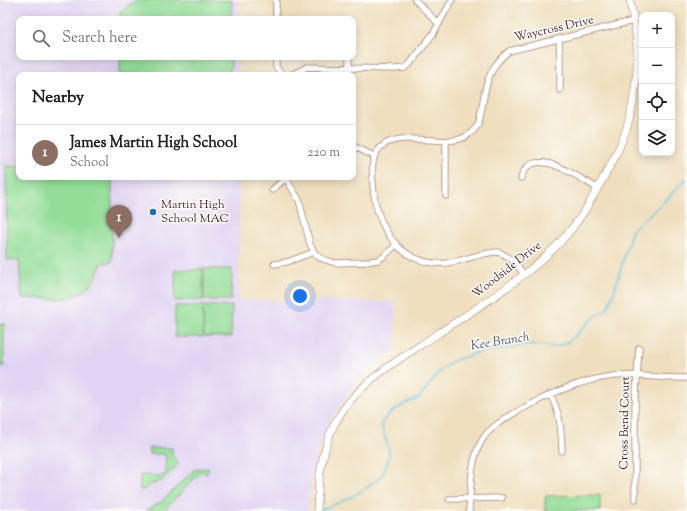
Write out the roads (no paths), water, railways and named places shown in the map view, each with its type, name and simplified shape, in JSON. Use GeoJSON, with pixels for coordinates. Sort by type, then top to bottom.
{"type":"FeatureCollection","features":[{"type":"Feature","properties":{"kind":"street"},"geometry":{"type":"LineString","coordinates":[[276,0],[276,16]]}},
{"type":"Feature","properties":{"kind":"street"},"geometry":{"type":"LineString","coordinates":[[415,0],[439,24]]}},
{"type":"Feature","properties":{"kind":"street"},"geometry":{"type":"LineString","coordinates":[[296,72],[307,67],[405,68],[409,65],[439,24],[452,0]]}},
{"type":"Feature","properties":{"kind":"street","name":"Woodside Drive"},"geometry":{"type":"LineString","coordinates":[[317,511],[318,493],[325,446],[336,422],[354,397],[364,386],[384,369],[489,300],[540,261],[573,228],[584,212],[618,151],[627,127],[633,100],[637,52],[630,0]]}},
{"type":"Feature","properties":{"kind":"street","name":"Waycross Drive"},"geometry":{"type":"LineString","coordinates":[[374,156],[379,148],[392,140],[446,140],[467,136],[478,125],[488,80],[493,69],[500,59],[509,52],[633,21]]}},
{"type":"Feature","properties":{"kind":"street"},"geometry":{"type":"LineString","coordinates":[[559,39],[560,90]]}},
{"type":"Feature","properties":{"kind":"street"},"geometry":{"type":"LineString","coordinates":[[276,60],[276,67],[280,72]]}},
{"type":"Feature","properties":{"kind":"street"},"geometry":{"type":"LineString","coordinates":[[349,60],[349,68]]}},
{"type":"Feature","properties":{"kind":"street"},"geometry":{"type":"LineString","coordinates":[[446,140],[446,196]]}},
{"type":"Feature","properties":{"kind":"street"},"geometry":{"type":"LineString","coordinates":[[356,147],[374,156],[372,174],[375,206],[381,222],[396,245],[406,253],[413,257],[440,263],[498,252],[504,254],[515,262],[523,274]]}},
{"type":"Feature","properties":{"kind":"street"},"geometry":{"type":"LineString","coordinates":[[520,178],[531,165],[547,164],[560,167],[597,188]]}},
{"type":"Feature","properties":{"kind":"street"},"geometry":{"type":"LineString","coordinates":[[272,190],[282,180]]}},
{"type":"Feature","properties":{"kind":"street"},"geometry":{"type":"LineString","coordinates":[[287,180],[299,200],[310,244],[314,252],[320,258],[335,263],[378,260],[396,245]]}},
{"type":"Feature","properties":{"kind":"street"},"geometry":{"type":"LineString","coordinates":[[274,264],[294,260],[314,252]]}},
{"type":"Feature","properties":{"kind":"street","name":"Cross Bend Court"},"geometry":{"type":"LineString","coordinates":[[635,499],[635,447],[639,348]]}},
{"type":"Feature","properties":{"kind":"street"},"geometry":{"type":"LineString","coordinates":[[469,511],[472,478],[477,451],[490,430],[505,419],[550,394],[584,382],[613,376],[687,378]]}},
{"type":"Feature","properties":{"kind":"street"},"geometry":{"type":"LineString","coordinates":[[550,394],[557,407],[560,417],[562,451]]}},
{"type":"Feature","properties":{"kind":"street"},"geometry":{"type":"LineString","coordinates":[[449,499],[502,498]]}},
{"type":"Feature","properties":{"kind":"waterway","name":"Kee Branch"},"geometry":{"type":"LineString","coordinates":[[320,510],[358,493],[380,477],[389,457],[388,446],[381,424],[389,414],[403,405],[419,398],[441,370],[453,361],[480,352],[530,344],[556,347],[570,341],[592,319],[607,309],[613,295],[632,230],[665,201],[685,180],[687,180]]}},
{"type":"Feature","properties":{"kind":"place","name":"Martin High School MAC"},"geometry":{"type":"Point","coordinates":[153,212]}},
{"type":"Feature","properties":{"kind":"place","name":"James Martin High School"},"geometry":{"type":"Point","coordinates":[119,238]}}]}
